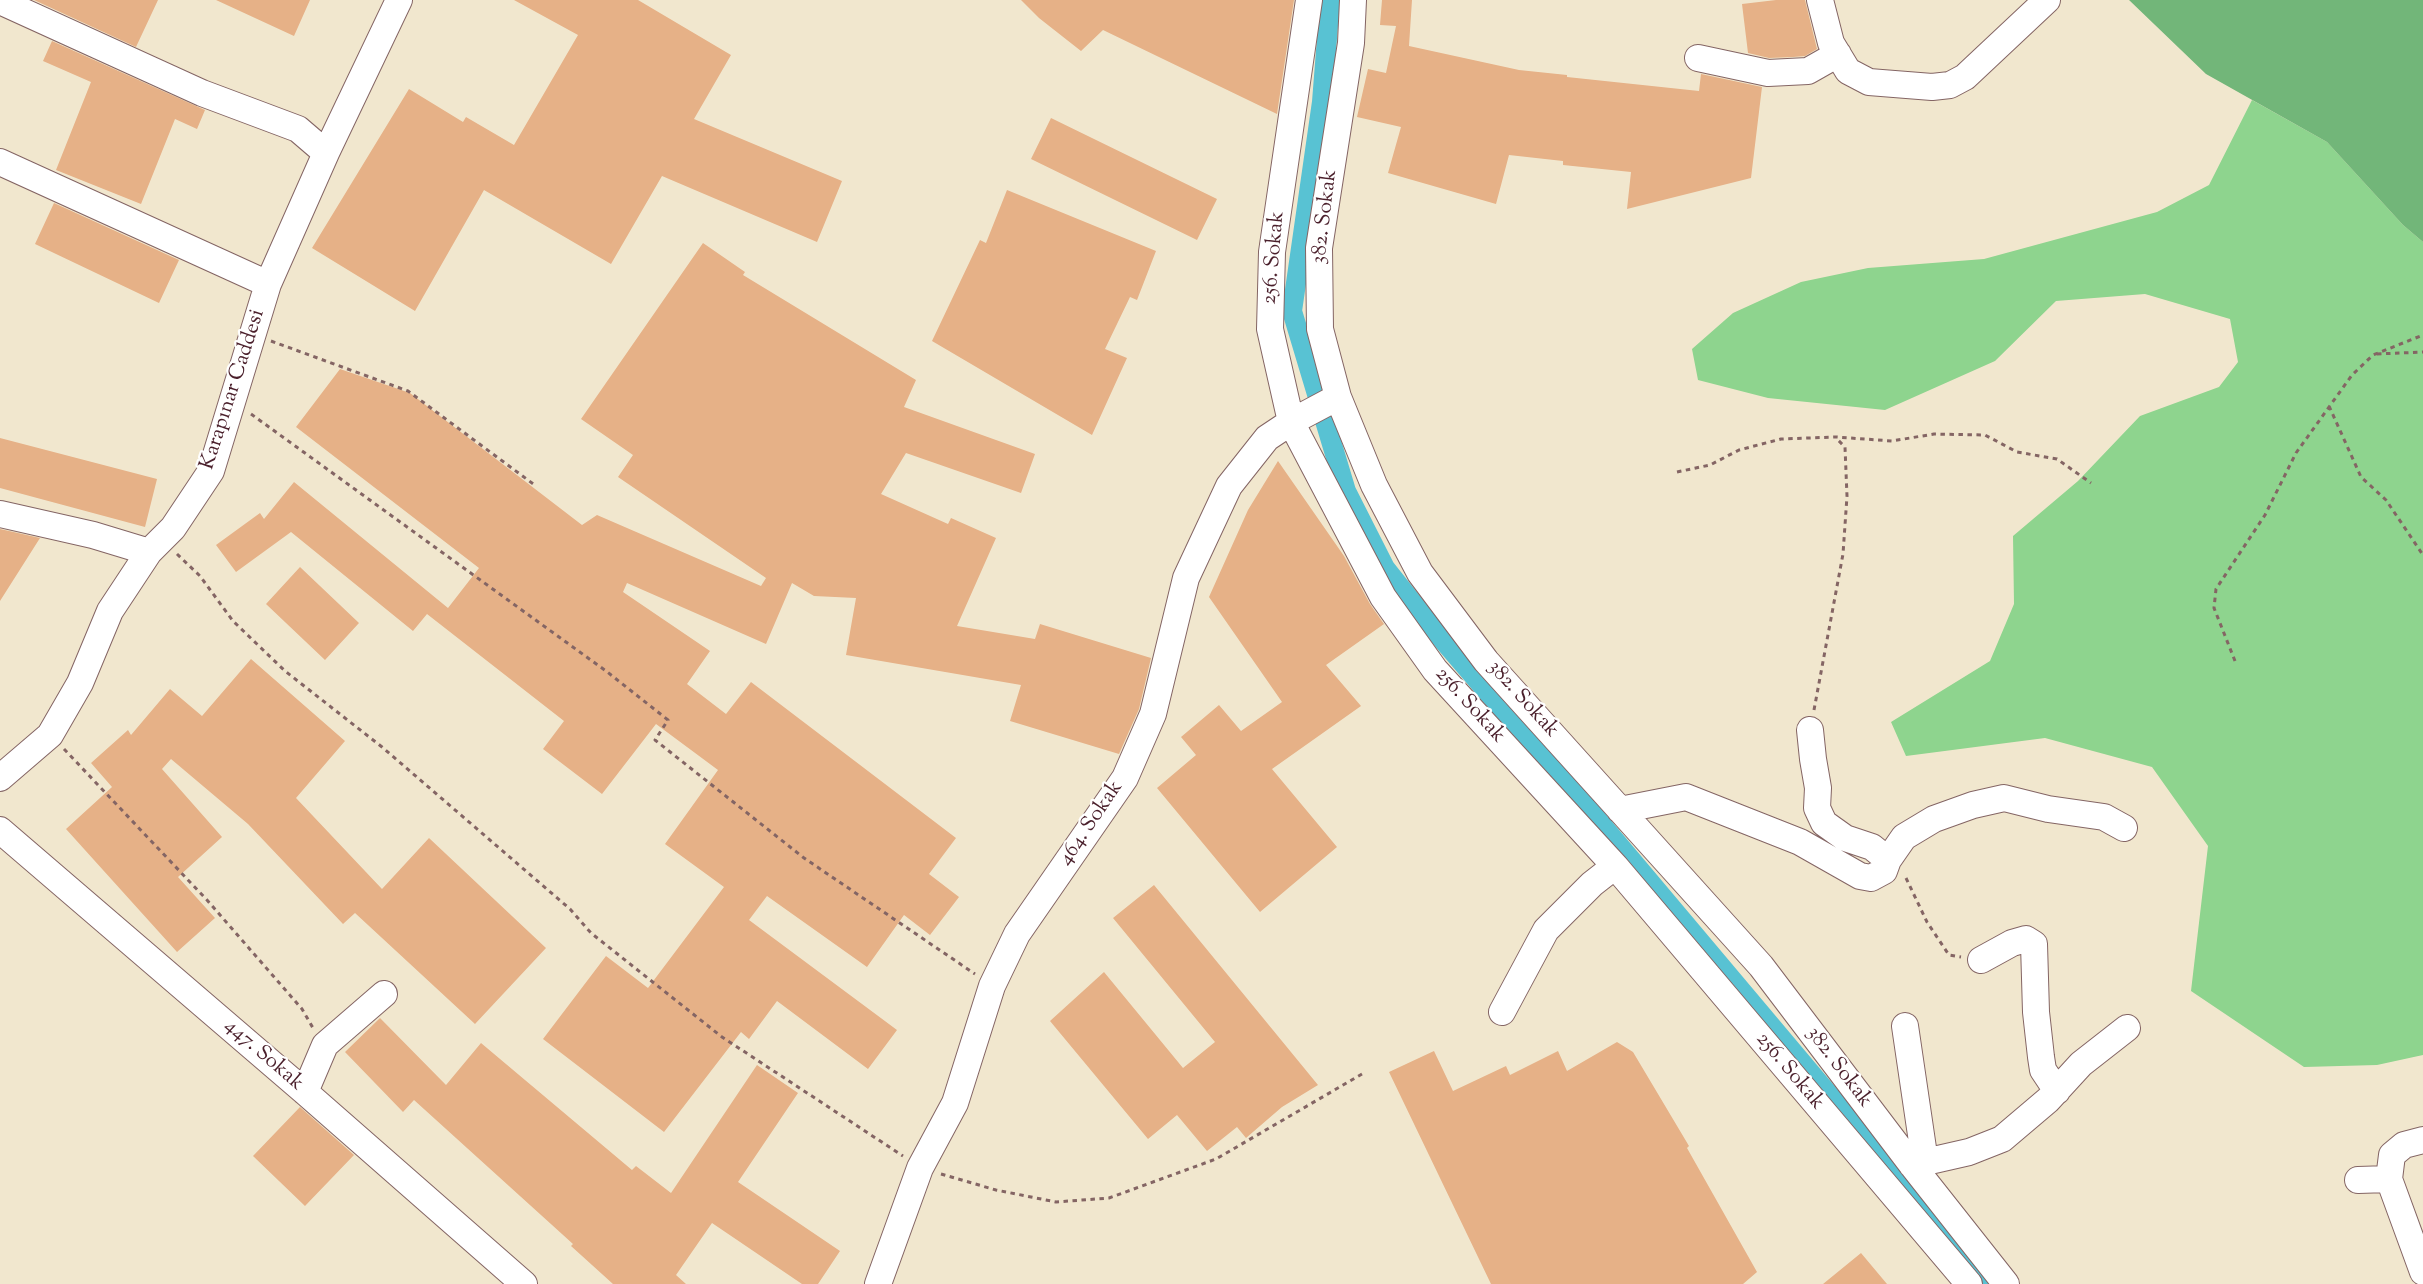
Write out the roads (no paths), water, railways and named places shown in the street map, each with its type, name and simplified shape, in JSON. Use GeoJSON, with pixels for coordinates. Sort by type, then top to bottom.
{"type":"FeatureCollection","features":[{"type":"Feature","properties":{"kind":"street","name":"Karapınar Caddesi"},"geometry":{"type":"LineString","coordinates":[[0,777],[50,735],[80,683],[110,611],[155,546],[173,528],[211,471],[268,284],[326,153],[399,0]]}},
{"type":"Feature","properties":{"kind":"street","name":"256. Sokak"},"geometry":{"type":"LineString","coordinates":[[1309,0],[1272,252],[1270,329],[1298,418],[1383,597],[1429,661],[1615,866],[1968,1284]]}},
{"type":"Feature","properties":{"kind":"street","name":"382. Sokak"},"geometry":{"type":"LineString","coordinates":[[1353,0],[1351,43],[1319,248],[1320,329],[1337,398],[1374,485],[1420,573],[1486,661],[1761,966],[1919,1164],[2006,1284]]}},
{"type":"Feature","properties":{"kind":"street"},"geometry":{"type":"LineString","coordinates":[[1820,0],[1831,43],[1848,71],[1869,82],[1932,87],[1950,85],[1965,77],[2047,0]]}},
{"type":"Feature","properties":{"kind":"street"},"geometry":{"type":"LineString","coordinates":[[0,1],[202,93],[298,129],[326,153]]}},
{"type":"Feature","properties":{"kind":"street"},"geometry":{"type":"LineString","coordinates":[[1698,57],[1767,74],[1808,70],[1838,54]]}},
{"type":"Feature","properties":{"kind":"street"},"geometry":{"type":"LineString","coordinates":[[0,162],[268,284]]}},
{"type":"Feature","properties":{"kind":"street","name":"464. Sokak"},"geometry":{"type":"LineString","coordinates":[[878,1284],[920,1168],[955,1103],[992,986],[1017,934],[1125,778],[1154,714],[1186,578],[1229,486],[1267,438],[1298,418],[1337,398]]}},
{"type":"Feature","properties":{"kind":"street"},"geometry":{"type":"LineString","coordinates":[[0,514],[155,546]]}},
{"type":"Feature","properties":{"kind":"street"},"geometry":{"type":"LineString","coordinates":[[1810,730],[1818,788],[1816,808],[1824,823],[1845,838],[1872,847],[1888,860]]}},
{"type":"Feature","properties":{"kind":"street"},"geometry":{"type":"LineString","coordinates":[[1620,810],[1686,797],[1800,842],[1860,876],[1871,878],[1884,871],[1888,860],[1904,837],[1934,819],[1973,805],[2004,798],[2048,809],[2104,817],[2124,828]]}},
{"type":"Feature","properties":{"kind":"street","name":"447. Sokak"},"geometry":{"type":"LineString","coordinates":[[0,830],[524,1284]]}},
{"type":"Feature","properties":{"kind":"street"},"geometry":{"type":"LineString","coordinates":[[1502,1012],[1546,930],[1592,884],[1615,866]]}},
{"type":"Feature","properties":{"kind":"street"},"geometry":{"type":"LineString","coordinates":[[1981,960],[2012,943],[2026,939],[2034,944],[2036,1012],[2043,1070],[2057,1091]]}},
{"type":"Feature","properties":{"kind":"street"},"geometry":{"type":"LineString","coordinates":[[305,1092],[325,1045],[384,994]]}},
{"type":"Feature","properties":{"kind":"street"},"geometry":{"type":"LineString","coordinates":[[1905,1026],[1919,1164],[1969,1152],[2002,1139],[2057,1091],[2081,1064],[2127,1028]]}},
{"type":"Feature","properties":{"kind":"street"},"geometry":{"type":"LineString","coordinates":[[2423,1140],[2404,1145],[2392,1155],[2389,1179],[2423,1272]]}},
{"type":"Feature","properties":{"kind":"street"},"geometry":{"type":"LineString","coordinates":[[2358,1180],[2389,1179]]}},
{"type":"Feature","properties":{"kind":"waterway"},"geometry":{"type":"LineString","coordinates":[[1330,0],[1322,102],[1292,311],[1346,491],[1385,568],[1435,631],[1596,818],[1920,1203],[1983,1284]]}}]}
